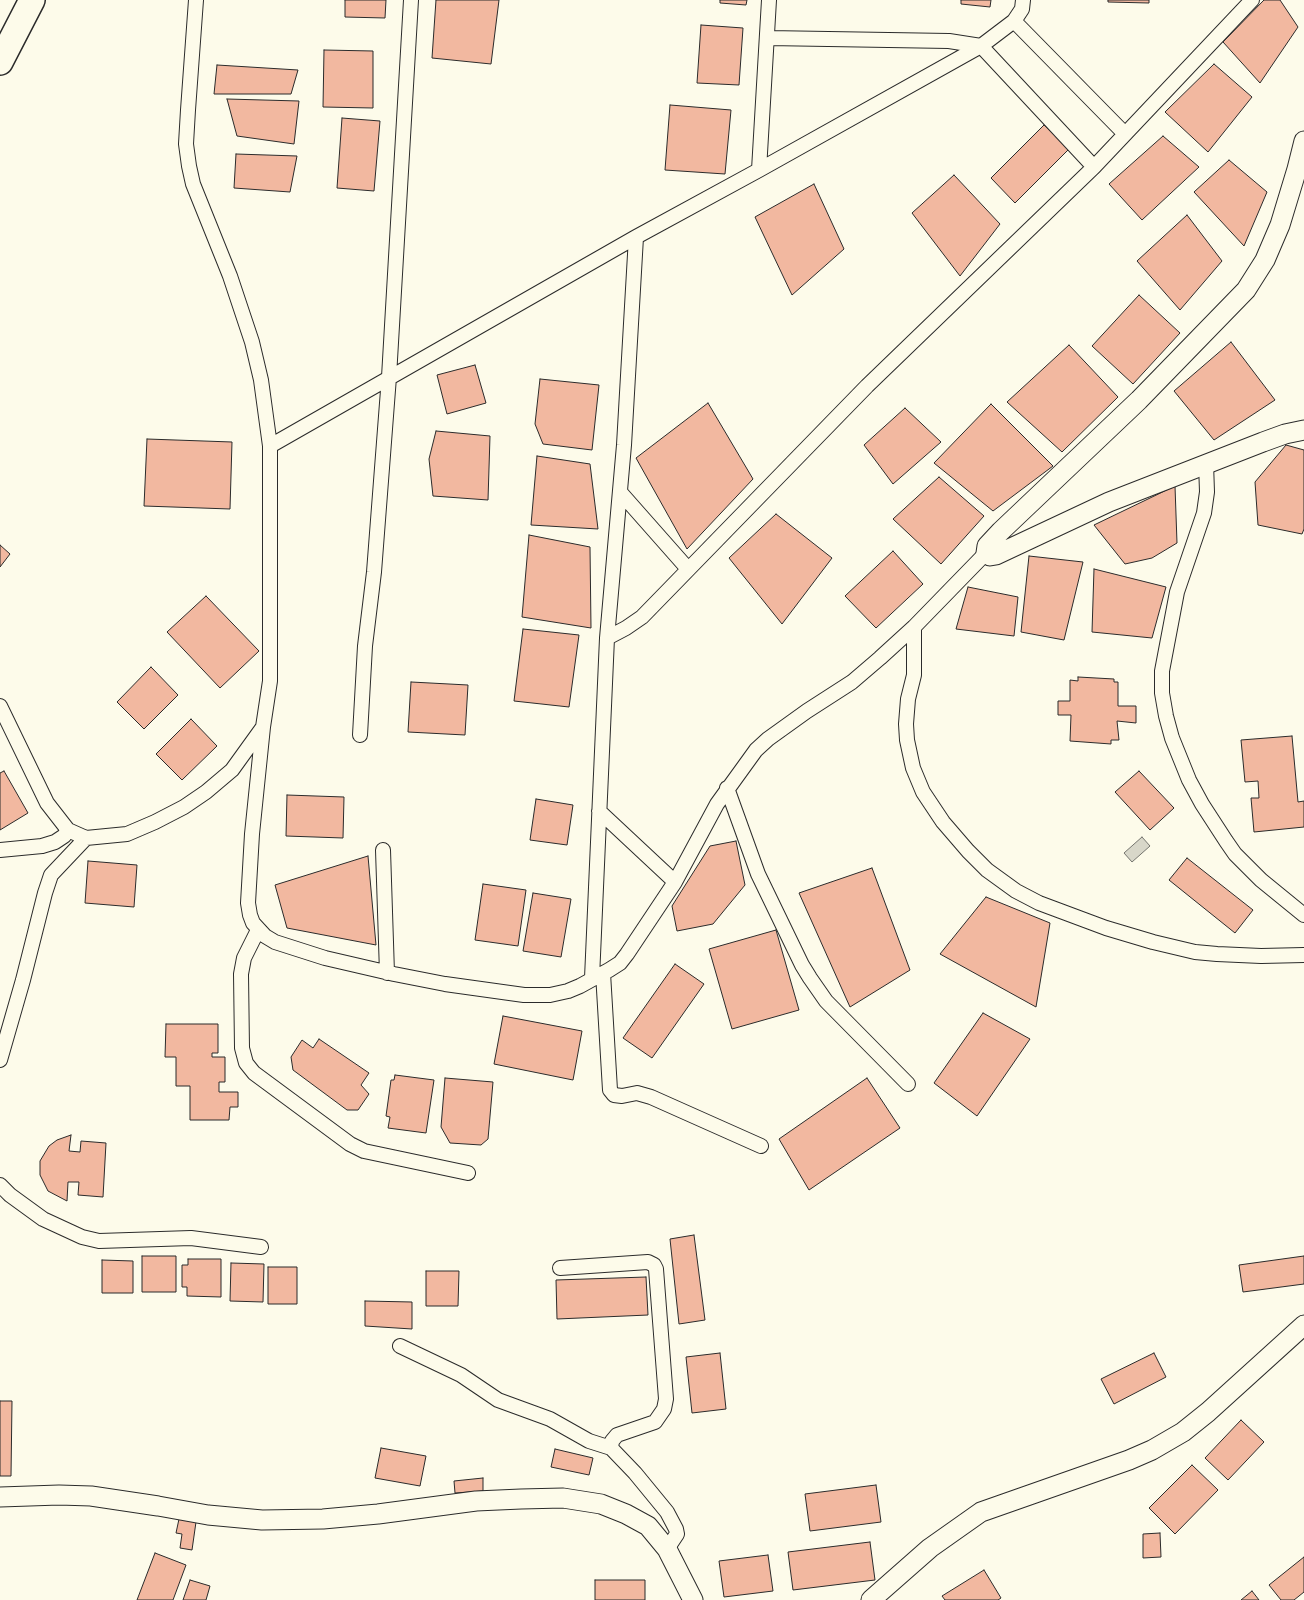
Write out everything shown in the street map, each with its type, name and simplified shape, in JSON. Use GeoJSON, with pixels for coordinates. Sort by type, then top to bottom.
{"type":"FeatureCollection","features":[{"type":"Feature","properties":{"kind":"highway"},"geometry":{"type":"LineString","coordinates":[[0,62],[32,0]]}},
{"type":"Feature","properties":{"kind":"street"},"geometry":{"type":"LineString","coordinates":[[196,0],[186,144],[189,166],[193,184],[230,276],[252,342],[264,398],[270,446],[270,681],[263,727],[252,834],[248,903],[250,915],[258,930],[265,936],[324,958],[445,984],[524,995],[560,993],[580,986],[620,963],[660,906],[709,816],[749,757],[768,739],[852,682],[914,627],[986,552],[987,546],[1000,531],[1139,400],[1246,290],[1265,260],[1280,225],[1304,141]]}},
{"type":"Feature","properties":{"kind":"street"},"geometry":{"type":"LineString","coordinates":[[360,735],[365,646],[374,572],[389,377],[410,0]]}},
{"type":"Feature","properties":{"kind":"street"},"geometry":{"type":"LineString","coordinates":[[759,170],[769,0]]}},
{"type":"Feature","properties":{"kind":"street"},"geometry":{"type":"LineString","coordinates":[[270,446],[636,237],[981,46],[1014,21],[1022,9],[1023,0]]}},
{"type":"Feature","properties":{"kind":"street"},"geometry":{"type":"LineString","coordinates":[[607,638],[642,617],[867,386],[1094,167],[1252,0]]}},
{"type":"Feature","properties":{"kind":"street"},"geometry":{"type":"LineString","coordinates":[[1014,21],[1125,134]]}},
{"type":"Feature","properties":{"kind":"street"},"geometry":{"type":"LineString","coordinates":[[768,38],[950,41],[981,46],[1094,167]]}},
{"type":"Feature","properties":{"kind":"street"},"geometry":{"type":"LineString","coordinates":[[636,237],[620,492],[607,638],[599,811],[598,975],[610,1090],[614,1095],[622,1096],[637,1093],[651,1097],[761,1146]]}},
{"type":"Feature","properties":{"kind":"street"},"geometry":{"type":"LineString","coordinates":[[986,552],[993,556],[1007,551],[1096,508],[1206,463],[1285,434],[1304,430]]}},
{"type":"Feature","properties":{"kind":"street"},"geometry":{"type":"LineString","coordinates":[[1206,463],[1208,492],[1204,513],[1177,592],[1162,671],[1162,693],[1166,716],[1172,738],[1189,780],[1226,841],[1260,880],[1304,915]]}},
{"type":"Feature","properties":{"kind":"street"},"geometry":{"type":"LineString","coordinates":[[620,492],[688,569]]}},
{"type":"Feature","properties":{"kind":"street"},"geometry":{"type":"LineString","coordinates":[[914,627],[914,675],[908,698],[906,724],[907,740],[913,768],[923,792],[943,822],[987,870],[1016,891],[1039,903],[1098,925],[1153,942],[1195,952],[1217,954],[1304,955]]}},
{"type":"Feature","properties":{"kind":"street"},"geometry":{"type":"LineString","coordinates":[[0,706],[47,803],[68,830],[86,838],[126,834],[155,822],[184,806],[206,792],[232,770],[263,727]]}},
{"type":"Feature","properties":{"kind":"street"},"geometry":{"type":"LineString","coordinates":[[727,788],[758,874],[802,965],[826,1001],[908,1084]]}},
{"type":"Feature","properties":{"kind":"street"},"geometry":{"type":"LineString","coordinates":[[599,811],[674,882]]}},
{"type":"Feature","properties":{"kind":"street"},"geometry":{"type":"LineString","coordinates":[[0,850],[42,846],[55,842],[64,836],[68,830]]}},
{"type":"Feature","properties":{"kind":"street"},"geometry":{"type":"LineString","coordinates":[[0,1060],[45,893],[52,874],[86,838]]}},
{"type":"Feature","properties":{"kind":"street"},"geometry":{"type":"LineString","coordinates":[[383,850],[387,973]]}},
{"type":"Feature","properties":{"kind":"street"},"geometry":{"type":"LineString","coordinates":[[258,930],[244,958],[241,982],[242,1048],[246,1063],[254,1073],[350,1144],[364,1151],[468,1173]]}},
{"type":"Feature","properties":{"kind":"street"},"geometry":{"type":"LineString","coordinates":[[0,1185],[42,1219],[82,1238],[99,1241],[191,1238],[261,1247]]}},
{"type":"Feature","properties":{"kind":"street"},"geometry":{"type":"LineString","coordinates":[[560,1268],[648,1262],[654,1265],[656,1269],[666,1398],[664,1409],[655,1422],[617,1435],[612,1441],[611,1448]]}},
{"type":"Feature","properties":{"kind":"street"},"geometry":{"type":"LineString","coordinates":[[871,1600],[930,1548],[981,1512],[1129,1460],[1152,1450],[1183,1432],[1208,1412],[1304,1325]]}},
{"type":"Feature","properties":{"kind":"street"},"geometry":{"type":"LineString","coordinates":[[400,1346],[461,1375],[498,1400],[550,1419],[589,1442],[611,1448],[635,1473],[667,1512],[677,1534],[667,1549]]}},
{"type":"Feature","properties":{"kind":"street"},"geometry":{"type":"LineString","coordinates":[[0,1497],[91,1496],[208,1515],[262,1520],[323,1519],[476,1501],[563,1498],[601,1504],[626,1514],[648,1526],[667,1549],[693,1600]]}},
{"type":"Feature","properties":{"kind":"shaded area"},"geometry":{"type":"Polygon","coordinates":[[[1142,837],[1150,846],[1132,862],[1124,853],[1142,837]]]}},
{"type":"Feature","properties":{"kind":"building"},"geometry":{"type":"Polygon","coordinates":[[[345,0],[386,0],[385,18],[345,17],[345,0]]]}},
{"type":"Feature","properties":{"kind":"building"},"geometry":{"type":"Polygon","coordinates":[[[436,0],[499,0],[491,64],[432,58],[436,0]]]}},
{"type":"Feature","properties":{"kind":"building"},"geometry":{"type":"Polygon","coordinates":[[[720,0],[747,0],[746,5],[720,3],[720,0]]]}},
{"type":"Feature","properties":{"kind":"building"},"geometry":{"type":"Polygon","coordinates":[[[961,0],[991,0],[990,7],[961,4],[961,0]]]}},
{"type":"Feature","properties":{"kind":"building"},"geometry":{"type":"Polygon","coordinates":[[[1108,0],[1149,0],[1149,3],[1108,2],[1108,0]]]}},
{"type":"Feature","properties":{"kind":"building"},"geometry":{"type":"Polygon","coordinates":[[[1264,0],[1280,0],[1298,27],[1260,83],[1223,42],[1264,0]]]}},
{"type":"Feature","properties":{"kind":"building"},"geometry":{"type":"Polygon","coordinates":[[[701,25],[743,28],[739,85],[697,83],[701,25]]]}},
{"type":"Feature","properties":{"kind":"building"},"geometry":{"type":"Polygon","coordinates":[[[324,50],[373,51],[373,108],[323,107],[324,50]]]}},
{"type":"Feature","properties":{"kind":"building"},"geometry":{"type":"Polygon","coordinates":[[[1214,64],[1252,97],[1208,152],[1165,112],[1214,64]]]}},
{"type":"Feature","properties":{"kind":"building"},"geometry":{"type":"Polygon","coordinates":[[[217,65],[298,70],[291,94],[214,94],[217,65]]]}},
{"type":"Feature","properties":{"kind":"building"},"geometry":{"type":"Polygon","coordinates":[[[227,99],[299,101],[294,144],[237,136],[227,99]]]}},
{"type":"Feature","properties":{"kind":"building"},"geometry":{"type":"Polygon","coordinates":[[[670,105],[731,110],[725,174],[665,170],[670,105]]]}},
{"type":"Feature","properties":{"kind":"building"},"geometry":{"type":"Polygon","coordinates":[[[342,118],[380,121],[374,191],[337,188],[342,118]]]}},
{"type":"Feature","properties":{"kind":"building"},"geometry":{"type":"Polygon","coordinates":[[[1044,125],[1069,149],[1015,203],[991,178],[1044,125]]]}},
{"type":"Feature","properties":{"kind":"building"},"geometry":{"type":"Polygon","coordinates":[[[1163,136],[1199,167],[1142,220],[1109,184],[1163,136]]]}},
{"type":"Feature","properties":{"kind":"building"},"geometry":{"type":"Polygon","coordinates":[[[236,154],[297,156],[290,192],[234,188],[236,154]]]}},
{"type":"Feature","properties":{"kind":"building"},"geometry":{"type":"Polygon","coordinates":[[[1229,160],[1267,192],[1244,246],[1194,192],[1229,160]]]}},
{"type":"Feature","properties":{"kind":"building"},"geometry":{"type":"Polygon","coordinates":[[[954,175],[1000,224],[960,276],[912,213],[954,175]]]}},
{"type":"Feature","properties":{"kind":"building"},"geometry":{"type":"Polygon","coordinates":[[[814,184],[844,249],[792,295],[755,217],[814,184]]]}},
{"type":"Feature","properties":{"kind":"building"},"geometry":{"type":"Polygon","coordinates":[[[1187,215],[1222,261],[1180,310],[1137,261],[1187,215]]]}},
{"type":"Feature","properties":{"kind":"building"},"geometry":{"type":"Polygon","coordinates":[[[1139,295],[1180,333],[1133,384],[1092,346],[1139,295]]]}},
{"type":"Feature","properties":{"kind":"building"},"geometry":{"type":"Polygon","coordinates":[[[1231,342],[1275,400],[1214,440],[1174,391],[1231,342]]]}},
{"type":"Feature","properties":{"kind":"building"},"geometry":{"type":"Polygon","coordinates":[[[1069,345],[1118,397],[1062,452],[1007,402],[1069,345]]]}},
{"type":"Feature","properties":{"kind":"building"},"geometry":{"type":"Polygon","coordinates":[[[475,365],[486,403],[447,414],[437,375],[475,365]]]}},
{"type":"Feature","properties":{"kind":"building"},"geometry":{"type":"Polygon","coordinates":[[[540,379],[599,385],[592,450],[543,444],[535,424],[540,379]]]}},
{"type":"Feature","properties":{"kind":"building"},"geometry":{"type":"Polygon","coordinates":[[[708,403],[753,479],[687,549],[636,458],[708,403]]]}},
{"type":"Feature","properties":{"kind":"building"},"geometry":{"type":"Polygon","coordinates":[[[991,404],[1053,466],[993,511],[934,463],[991,404]]]}},
{"type":"Feature","properties":{"kind":"building"},"geometry":{"type":"Polygon","coordinates":[[[905,408],[941,442],[893,484],[864,445],[905,408]]]}},
{"type":"Feature","properties":{"kind":"building"},"geometry":{"type":"Polygon","coordinates":[[[436,431],[490,436],[488,500],[433,496],[429,459],[436,431]]]}},
{"type":"Feature","properties":{"kind":"building"},"geometry":{"type":"Polygon","coordinates":[[[147,439],[232,442],[230,509],[144,506],[147,439]]]}},
{"type":"Feature","properties":{"kind":"building"},"geometry":{"type":"Polygon","coordinates":[[[1286,445],[1304,450],[1304,529],[1302,534],[1258,525],[1255,482],[1286,445]]]}},
{"type":"Feature","properties":{"kind":"building"},"geometry":{"type":"Polygon","coordinates":[[[537,456],[590,464],[598,529],[531,525],[537,456]]]}},
{"type":"Feature","properties":{"kind":"building"},"geometry":{"type":"Polygon","coordinates":[[[939,477],[984,516],[941,564],[893,519],[939,477]]]}},
{"type":"Feature","properties":{"kind":"building"},"geometry":{"type":"Polygon","coordinates":[[[1175,486],[1177,543],[1152,558],[1125,564],[1094,525],[1175,486]]]}},
{"type":"Feature","properties":{"kind":"building"},"geometry":{"type":"Polygon","coordinates":[[[776,514],[832,558],[782,624],[729,558],[776,514]]]}},
{"type":"Feature","properties":{"kind":"building"},"geometry":{"type":"Polygon","coordinates":[[[529,535],[590,547],[591,628],[522,617],[529,535]]]}},
{"type":"Feature","properties":{"kind":"building"},"geometry":{"type":"Polygon","coordinates":[[[0,545],[10,554],[0,567],[0,545]]]}},
{"type":"Feature","properties":{"kind":"building"},"geometry":{"type":"Polygon","coordinates":[[[893,551],[923,584],[876,628],[845,596],[893,551]]]}},
{"type":"Feature","properties":{"kind":"building"},"geometry":{"type":"Polygon","coordinates":[[[1029,556],[1083,562],[1064,640],[1021,632],[1029,556]]]}},
{"type":"Feature","properties":{"kind":"building"},"geometry":{"type":"Polygon","coordinates":[[[1094,569],[1166,587],[1152,638],[1092,632],[1094,569]]]}},
{"type":"Feature","properties":{"kind":"building"},"geometry":{"type":"Polygon","coordinates":[[[968,587],[1018,597],[1014,636],[956,629],[968,587]]]}},
{"type":"Feature","properties":{"kind":"building"},"geometry":{"type":"Polygon","coordinates":[[[206,596],[259,651],[220,688],[167,632],[206,596]]]}},
{"type":"Feature","properties":{"kind":"building"},"geometry":{"type":"Polygon","coordinates":[[[523,629],[579,635],[569,707],[514,701],[523,629]]]}},
{"type":"Feature","properties":{"kind":"building"},"geometry":{"type":"Polygon","coordinates":[[[151,667],[178,695],[144,729],[117,702],[151,667]]]}},
{"type":"Feature","properties":{"kind":"building"},"geometry":{"type":"Polygon","coordinates":[[[1078,677],[1114,679],[1114,682],[1118,682],[1118,706],[1136,706],[1136,723],[1117,721],[1119,740],[1111,740],[1111,744],[1070,741],[1071,715],[1058,715],[1058,701],[1070,701],[1070,680],[1078,681],[1078,677]]]}},
{"type":"Feature","properties":{"kind":"building"},"geometry":{"type":"Polygon","coordinates":[[[411,682],[468,685],[465,735],[408,732],[411,682]]]}},
{"type":"Feature","properties":{"kind":"building"},"geometry":{"type":"Polygon","coordinates":[[[191,719],[217,746],[182,780],[156,754],[191,719]]]}},
{"type":"Feature","properties":{"kind":"building"},"geometry":{"type":"Polygon","coordinates":[[[1292,736],[1298,802],[1304,801],[1304,827],[1254,832],[1251,798],[1259,798],[1258,781],[1245,782],[1241,740],[1292,736]]]}},
{"type":"Feature","properties":{"kind":"building"},"geometry":{"type":"Polygon","coordinates":[[[4,771],[28,813],[0,830],[0,773],[4,771]]]}},
{"type":"Feature","properties":{"kind":"building"},"geometry":{"type":"Polygon","coordinates":[[[1139,771],[1174,808],[1150,830],[1115,792],[1139,771]]]}},
{"type":"Feature","properties":{"kind":"building"},"geometry":{"type":"Polygon","coordinates":[[[287,795],[344,797],[343,838],[286,836],[287,795]]]}},
{"type":"Feature","properties":{"kind":"building"},"geometry":{"type":"Polygon","coordinates":[[[536,799],[573,805],[567,845],[530,840],[536,799]]]}},
{"type":"Feature","properties":{"kind":"building"},"geometry":{"type":"Polygon","coordinates":[[[736,841],[745,885],[713,924],[677,931],[672,906],[710,846],[736,841]]]}},
{"type":"Feature","properties":{"kind":"building"},"geometry":{"type":"Polygon","coordinates":[[[368,856],[376,945],[287,928],[275,885],[368,856]]]}},
{"type":"Feature","properties":{"kind":"building"},"geometry":{"type":"Polygon","coordinates":[[[1187,858],[1253,910],[1235,933],[1169,880],[1187,858]]]}},
{"type":"Feature","properties":{"kind":"building"},"geometry":{"type":"Polygon","coordinates":[[[88,861],[137,865],[134,907],[85,903],[88,861]]]}},
{"type":"Feature","properties":{"kind":"building"},"geometry":{"type":"Polygon","coordinates":[[[872,868],[910,970],[850,1007],[799,893],[872,868]]]}},
{"type":"Feature","properties":{"kind":"building"},"geometry":{"type":"Polygon","coordinates":[[[483,884],[526,890],[518,946],[475,940],[483,884]]]}},
{"type":"Feature","properties":{"kind":"building"},"geometry":{"type":"Polygon","coordinates":[[[533,893],[571,899],[561,957],[523,951],[533,893]]]}},
{"type":"Feature","properties":{"kind":"building"},"geometry":{"type":"Polygon","coordinates":[[[986,897],[1050,923],[1036,1007],[940,954],[986,897]]]}},
{"type":"Feature","properties":{"kind":"building"},"geometry":{"type":"Polygon","coordinates":[[[776,930],[799,1010],[732,1029],[709,949],[776,930]]]}},
{"type":"Feature","properties":{"kind":"building"},"geometry":{"type":"Polygon","coordinates":[[[675,964],[704,984],[652,1058],[623,1038],[675,964]]]}},
{"type":"Feature","properties":{"kind":"building"},"geometry":{"type":"Polygon","coordinates":[[[983,1013],[1030,1039],[977,1116],[934,1083],[983,1013]]]}},
{"type":"Feature","properties":{"kind":"building"},"geometry":{"type":"Polygon","coordinates":[[[503,1016],[582,1031],[573,1080],[494,1064],[503,1016]]]}},
{"type":"Feature","properties":{"kind":"building"},"geometry":{"type":"Polygon","coordinates":[[[166,1024],[218,1024],[218,1053],[212,1053],[212,1057],[225,1057],[225,1082],[219,1082],[219,1092],[238,1092],[238,1107],[230,1107],[229,1120],[190,1120],[190,1086],[176,1086],[176,1057],[165,1057],[166,1024]]]}},
{"type":"Feature","properties":{"kind":"building"},"geometry":{"type":"Polygon","coordinates":[[[319,1039],[369,1073],[361,1085],[369,1094],[358,1110],[347,1110],[293,1070],[291,1057],[302,1040],[313,1048],[319,1039]]]}},
{"type":"Feature","properties":{"kind":"building"},"geometry":{"type":"Polygon","coordinates":[[[395,1075],[434,1080],[426,1133],[388,1128],[390,1117],[386,1116],[391,1080],[394,1080],[395,1075]]]}},
{"type":"Feature","properties":{"kind":"building"},"geometry":{"type":"Polygon","coordinates":[[[445,1078],[493,1082],[488,1139],[481,1145],[450,1143],[441,1127],[445,1078]]]}},
{"type":"Feature","properties":{"kind":"building"},"geometry":{"type":"Polygon","coordinates":[[[867,1078],[900,1128],[809,1190],[779,1139],[867,1078]]]}},
{"type":"Feature","properties":{"kind":"building"},"geometry":{"type":"Polygon","coordinates":[[[71,1135],[69,1151],[80,1152],[81,1141],[106,1143],[103,1197],[78,1195],[79,1182],[68,1182],[67,1201],[48,1191],[40,1175],[40,1161],[49,1146],[57,1140],[71,1135]]]}},
{"type":"Feature","properties":{"kind":"building"},"geometry":{"type":"Polygon","coordinates":[[[694,1235],[705,1320],[679,1324],[670,1239],[694,1235]]]}},
{"type":"Feature","properties":{"kind":"building"},"geometry":{"type":"Polygon","coordinates":[[[142,1256],[176,1256],[176,1292],[142,1292],[142,1256]]]}},
{"type":"Feature","properties":{"kind":"building"},"geometry":{"type":"Polygon","coordinates":[[[1304,1256],[1304,1284],[1243,1292],[1239,1265],[1304,1256]]]}},
{"type":"Feature","properties":{"kind":"building"},"geometry":{"type":"Polygon","coordinates":[[[188,1259],[221,1259],[221,1297],[187,1296],[187,1287],[182,1287],[182,1265],[188,1265],[188,1259]]]}},
{"type":"Feature","properties":{"kind":"building"},"geometry":{"type":"Polygon","coordinates":[[[102,1260],[133,1261],[133,1293],[102,1293],[102,1260]]]}},
{"type":"Feature","properties":{"kind":"building"},"geometry":{"type":"Polygon","coordinates":[[[231,1263],[264,1264],[263,1302],[230,1301],[231,1263]]]}},
{"type":"Feature","properties":{"kind":"building"},"geometry":{"type":"Polygon","coordinates":[[[268,1267],[297,1267],[297,1304],[268,1304],[268,1267]]]}},
{"type":"Feature","properties":{"kind":"building"},"geometry":{"type":"Polygon","coordinates":[[[426,1271],[459,1271],[458,1306],[426,1306],[426,1271]]]}},
{"type":"Feature","properties":{"kind":"building"},"geometry":{"type":"Polygon","coordinates":[[[646,1277],[648,1315],[557,1319],[556,1280],[646,1277]]]}},
{"type":"Feature","properties":{"kind":"building"},"geometry":{"type":"Polygon","coordinates":[[[365,1301],[412,1302],[412,1329],[365,1326],[365,1301]]]}},
{"type":"Feature","properties":{"kind":"building"},"geometry":{"type":"Polygon","coordinates":[[[720,1353],[726,1409],[692,1413],[686,1357],[720,1353]]]}},
{"type":"Feature","properties":{"kind":"building"},"geometry":{"type":"Polygon","coordinates":[[[1154,1353],[1166,1377],[1114,1404],[1101,1379],[1154,1353]]]}},
{"type":"Feature","properties":{"kind":"building"},"geometry":{"type":"Polygon","coordinates":[[[0,1401],[12,1401],[11,1476],[0,1476],[0,1401]]]}},
{"type":"Feature","properties":{"kind":"building"},"geometry":{"type":"Polygon","coordinates":[[[1241,1420],[1264,1442],[1228,1480],[1205,1458],[1241,1420]]]}},
{"type":"Feature","properties":{"kind":"building"},"geometry":{"type":"Polygon","coordinates":[[[381,1448],[426,1456],[420,1486],[375,1478],[381,1448]]]}},
{"type":"Feature","properties":{"kind":"building"},"geometry":{"type":"Polygon","coordinates":[[[555,1449],[593,1458],[589,1475],[551,1467],[555,1449]]]}},
{"type":"Feature","properties":{"kind":"building"},"geometry":{"type":"Polygon","coordinates":[[[1192,1465],[1218,1490],[1175,1534],[1149,1508],[1192,1465]]]}},
{"type":"Feature","properties":{"kind":"building"},"geometry":{"type":"Polygon","coordinates":[[[483,1478],[483,1491],[455,1493],[454,1481],[483,1478]]]}},
{"type":"Feature","properties":{"kind":"building"},"geometry":{"type":"Polygon","coordinates":[[[876,1485],[881,1522],[810,1531],[805,1494],[876,1485]]]}},
{"type":"Feature","properties":{"kind":"building"},"geometry":{"type":"Polygon","coordinates":[[[179,1519],[196,1522],[192,1550],[180,1548],[182,1534],[176,1533],[179,1519]]]}},
{"type":"Feature","properties":{"kind":"building"},"geometry":{"type":"Polygon","coordinates":[[[1160,1533],[1161,1557],[1143,1558],[1143,1534],[1160,1533]]]}},
{"type":"Feature","properties":{"kind":"building"},"geometry":{"type":"Polygon","coordinates":[[[870,1542],[875,1580],[793,1590],[788,1552],[870,1542]]]}},
{"type":"Feature","properties":{"kind":"building"},"geometry":{"type":"Polygon","coordinates":[[[155,1553],[186,1565],[173,1600],[137,1600],[155,1553]]]}},
{"type":"Feature","properties":{"kind":"building"},"geometry":{"type":"Polygon","coordinates":[[[768,1555],[773,1591],[724,1597],[719,1561],[768,1555]]]}},
{"type":"Feature","properties":{"kind":"building"},"geometry":{"type":"Polygon","coordinates":[[[1304,1557],[1304,1592],[1294,1600],[1281,1600],[1269,1585],[1304,1557]]]}},
{"type":"Feature","properties":{"kind":"building"},"geometry":{"type":"Polygon","coordinates":[[[984,1570],[1001,1598],[998,1600],[945,1600],[942,1596],[984,1570]]]}},
{"type":"Feature","properties":{"kind":"building"},"geometry":{"type":"Polygon","coordinates":[[[190,1580],[210,1586],[206,1600],[183,1600],[190,1580]]]}},
{"type":"Feature","properties":{"kind":"building"},"geometry":{"type":"Polygon","coordinates":[[[595,1580],[645,1580],[645,1600],[595,1600],[595,1580]]]}},
{"type":"Feature","properties":{"kind":"building"},"geometry":{"type":"Polygon","coordinates":[[[1252,1591],[1259,1600],[1241,1600],[1252,1591]]]}}]}
